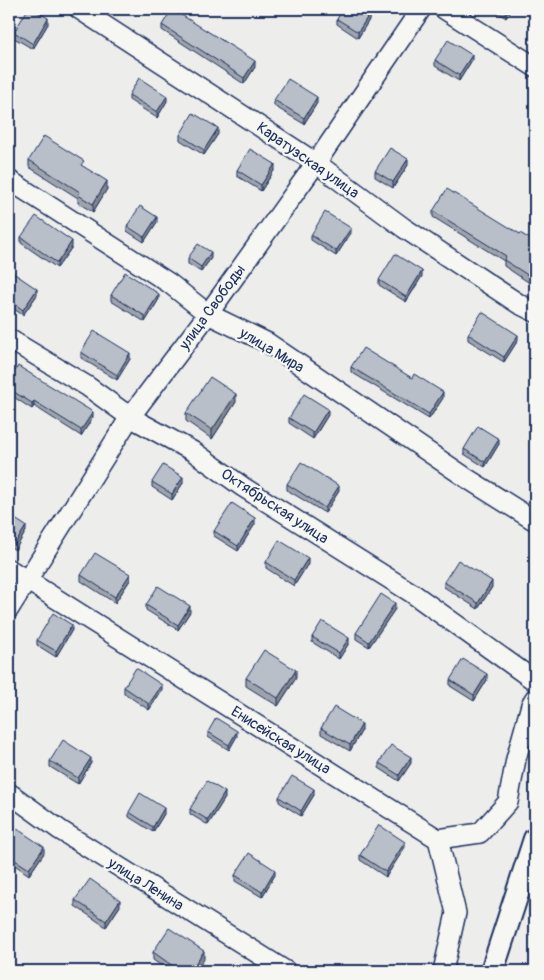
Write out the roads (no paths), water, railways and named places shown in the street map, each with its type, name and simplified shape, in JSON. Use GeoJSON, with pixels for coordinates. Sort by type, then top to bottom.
{"type":"FeatureCollection","features":[{"type":"Feature","properties":{"kind":"main road"},"geometry":{"type":"LineString","coordinates":[[492,971],[535,839]]}},
{"type":"Feature","properties":{"kind":"street","name":"Каратузская улица"},"geometry":{"type":"LineString","coordinates":[[79,9],[316,163],[404,228],[519,304],[535,312]]}},
{"type":"Feature","properties":{"kind":"street","name":"улица Свободы"},"geometry":{"type":"LineString","coordinates":[[9,610],[130,417],[208,314],[316,163],[422,9]]}},
{"type":"Feature","properties":{"kind":"street"},"geometry":{"type":"LineString","coordinates":[[444,9],[535,67]]}},
{"type":"Feature","properties":{"kind":"street","name":"улица Мира"},"geometry":{"type":"LineString","coordinates":[[9,180],[169,283],[208,314],[268,344],[468,479],[535,521]]}},
{"type":"Feature","properties":{"kind":"street","name":"Октябрьская улица"},"geometry":{"type":"LineString","coordinates":[[9,339],[87,386],[130,417],[194,452],[243,487],[412,592],[534,677]]}},
{"type":"Feature","properties":{"kind":"street","name":"Енисейская улица"},"geometry":{"type":"LineString","coordinates":[[9,568],[438,839]]}},
{"type":"Feature","properties":{"kind":"street"},"geometry":{"type":"LineString","coordinates":[[444,971],[456,913],[438,839],[480,833],[508,802],[516,759],[531,705],[535,698]]}},
{"type":"Feature","properties":{"kind":"street","name":"улица Ленина"},"geometry":{"type":"LineString","coordinates":[[9,793],[60,830],[286,971]]}}]}
